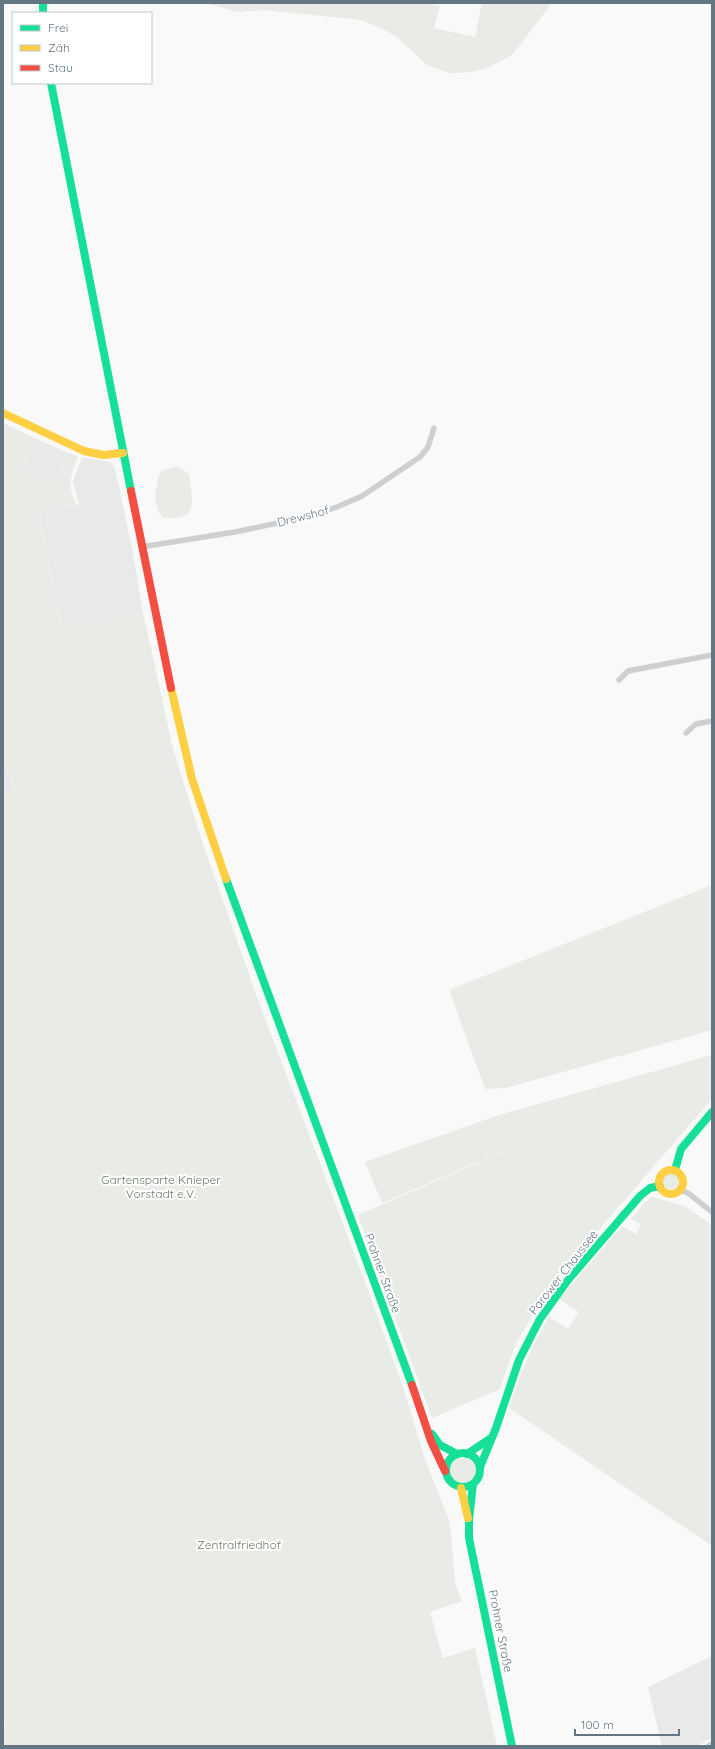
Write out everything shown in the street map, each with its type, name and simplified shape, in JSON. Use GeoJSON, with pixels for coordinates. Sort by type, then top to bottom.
{"type":"FeatureCollection","features":[{"type":"Feature","properties":{"kind":"main road","name":"Prohner Straße"},"geometry":{"type":"LineString","coordinates":[[51,84],[161,646],[192,779],[232,896],[428,1429],[431,1441],[445,1471]]}},
{"type":"Feature","properties":{"kind":"main road"},"geometry":{"type":"LineString","coordinates":[[3,413],[84,451],[103,455],[123,453]]}},
{"type":"Feature","properties":{"kind":"main road"},"geometry":{"type":"LineString","coordinates":[[675,1170],[681,1149],[712,1112]]}},
{"type":"Feature","properties":{"kind":"main road"},"geometry":{"type":"LineString","coordinates":[[667,1170],[675,1170],[683,1178],[683,1182],[680,1190],[673,1194],[669,1194],[662,1190],[660,1186],[661,1175],[667,1170]]}},
{"type":"Feature","properties":{"kind":"main road","name":"Parower Chaussee"},"geometry":{"type":"LineString","coordinates":[[473,1484],[479,1477],[480,1467],[519,1360],[532,1332],[547,1307],[568,1280],[640,1196],[650,1188],[660,1186]]}},
{"type":"Feature","properties":{"kind":"main road","name":"Prohner Straße"},"geometry":{"type":"LineString","coordinates":[[428,1429],[437,1442],[449,1451],[457,1454]]}},
{"type":"Feature","properties":{"kind":"main road"},"geometry":{"type":"LineString","coordinates":[[467,1454],[485,1443],[492,1436]]}},
{"type":"Feature","properties":{"kind":"main road"},"geometry":{"type":"LineString","coordinates":[[473,1484],[461,1488],[450,1482],[445,1471],[450,1459],[457,1454],[467,1454],[477,1460],[480,1467]]}},
{"type":"Feature","properties":{"kind":"main road","name":"Prohner Straße"},"geometry":{"type":"LineString","coordinates":[[473,1484],[469,1520],[470,1538],[512,1746]]}},
{"type":"Feature","properties":{"kind":"main road","name":"Prohner Straße"},"geometry":{"type":"LineString","coordinates":[[461,1488],[469,1520]]}},
{"type":"Feature","properties":{"kind":"street","name":"Drewshof"},"geometry":{"type":"LineString","coordinates":[[141,547],[235,532],[307,517],[337,507],[368,492],[420,457],[428,447],[434,428]]}},
{"type":"Feature","properties":{"kind":"street"},"geometry":{"type":"LineString","coordinates":[[619,680],[628,671],[712,655]]}},
{"type":"Feature","properties":{"kind":"street"},"geometry":{"type":"LineString","coordinates":[[686,733],[696,724],[712,721]]}},
{"type":"Feature","properties":{"kind":"street"},"geometry":{"type":"LineString","coordinates":[[680,1190],[688,1194],[712,1212]]}},
{"type":"Feature","properties":{"kind":"street"},"geometry":{"type":"LineString","coordinates":[[708,1746],[712,1744]]}},
{"type":"Feature","properties":{"kind":"shaded area"},"geometry":{"type":"Polygon","coordinates":[[[39,440],[68,453],[52,487],[22,473],[39,440]]]}},
{"type":"Feature","properties":{"kind":"shaded area"},"geometry":{"type":"Polygon","coordinates":[[[82,457],[110,462],[115,468],[132,548],[143,612],[62,629],[39,511],[79,504],[73,481],[82,457]]]}},
{"type":"Feature","properties":{"kind":"shaded area"},"geometry":{"type":"Polygon","coordinates":[[[3,757],[15,791],[3,795],[3,757]]]}},
{"type":"Feature","properties":{"kind":"shaded area"},"geometry":{"type":"Polygon","coordinates":[[[712,1656],[712,1738],[697,1746],[662,1746],[648,1687],[712,1656]]]}},
{"type":"Feature","properties":{"kind":"green space"},"geometry":{"type":"Polygon","coordinates":[[[204,3],[427,3],[440,6],[434,28],[475,37],[482,3],[552,3],[513,54],[490,67],[472,72],[449,73],[427,65],[397,37],[383,29],[361,20],[264,10],[238,12],[204,3]]]}},
{"type":"Feature","properties":{"kind":"green space"},"geometry":{"type":"Polygon","coordinates":[[[3,423],[39,440],[23,473],[52,487],[68,453],[78,456],[70,485],[76,504],[39,511],[62,629],[143,612],[173,749],[202,841],[257,997],[365,1282],[402,1384],[425,1459],[450,1523],[455,1583],[462,1601],[430,1612],[443,1658],[475,1648],[497,1746],[3,1746],[5,1724],[3,1720],[3,795],[15,791],[3,757],[3,423]]]}},
{"type":"Feature","properties":{"kind":"green space"},"geometry":{"type":"Polygon","coordinates":[[[177,466],[189,474],[192,493],[191,508],[189,513],[184,516],[163,518],[157,509],[155,496],[158,477],[162,471],[177,466]]]}},
{"type":"Feature","properties":{"kind":"green space"},"geometry":{"type":"Polygon","coordinates":[[[712,885],[712,1030],[506,1088],[485,1089],[449,990],[712,885]]]}},
{"type":"Feature","properties":{"kind":"green space"},"geometry":{"type":"Polygon","coordinates":[[[712,1055],[712,1099],[551,1285],[516,1343],[500,1389],[432,1418],[358,1215],[542,1135],[382,1203],[365,1162],[499,1115],[712,1055]]]}},
{"type":"Feature","properties":{"kind":"green space"},"geometry":{"type":"Polygon","coordinates":[[[671,1173],[677,1175],[679,1181],[677,1187],[671,1189],[665,1187],[663,1181],[665,1175],[671,1173]]]}},
{"type":"Feature","properties":{"kind":"green space"},"geometry":{"type":"Polygon","coordinates":[[[652,1197],[685,1206],[712,1225],[712,1546],[509,1408],[526,1361],[549,1317],[568,1329],[579,1312],[559,1299],[622,1226],[636,1234],[641,1225],[631,1219],[644,1203],[652,1197]]]}},
{"type":"Feature","properties":{"kind":"green space"},"geometry":{"type":"Polygon","coordinates":[[[463,1458],[472,1462],[476,1471],[472,1480],[463,1484],[454,1480],[450,1471],[454,1462],[463,1458]]]}},
{"type":"Feature","properties":{"kind":"traffic: fast"},"geometry":{"type":"LineString","coordinates":[[43,3],[43,12]]}},
{"type":"Feature","properties":{"kind":"traffic: fast"},"geometry":{"type":"LineString","coordinates":[[51,84],[131,491]]}},
{"type":"Feature","properties":{"kind":"traffic: fast"},"geometry":{"type":"LineString","coordinates":[[226,879],[412,1385]]}},
{"type":"Feature","properties":{"kind":"traffic: fast"},"geometry":{"type":"LineString","coordinates":[[675,1170],[681,1149],[712,1112]]}},
{"type":"Feature","properties":{"kind":"traffic: fast"},"geometry":{"type":"LineString","coordinates":[[480,1467],[496,1428],[519,1360],[540,1319],[568,1280],[640,1196],[650,1188],[660,1186]]}},
{"type":"Feature","properties":{"kind":"traffic: fast"},"geometry":{"type":"LineString","coordinates":[[432,1434],[440,1445],[457,1454]]}},
{"type":"Feature","properties":{"kind":"traffic: fast"},"geometry":{"type":"LineString","coordinates":[[467,1454],[491,1438]]}},
{"type":"Feature","properties":{"kind":"traffic: fast"},"geometry":{"type":"LineString","coordinates":[[460,1453],[466,1453],[470,1454],[477,1460],[480,1470],[479,1477],[473,1484],[466,1487],[460,1487],[456,1486],[449,1480],[446,1473],[446,1467],[447,1463],[453,1456],[460,1453]]}},
{"type":"Feature","properties":{"kind":"traffic: fast"},"geometry":{"type":"LineString","coordinates":[[473,1484],[469,1520],[469,1538],[512,1746]]}},
{"type":"Feature","properties":{"kind":"traffic: slow"},"geometry":{"type":"LineString","coordinates":[[3,413],[84,451],[103,455],[123,453]]}},
{"type":"Feature","properties":{"kind":"traffic: slow"},"geometry":{"type":"LineString","coordinates":[[171,688],[192,779],[226,879]]}},
{"type":"Feature","properties":{"kind":"traffic: slow"},"geometry":{"type":"LineString","coordinates":[[671,1170],[680,1173],[683,1182],[680,1191],[671,1194],[662,1191],[659,1182],[662,1173],[671,1170]]}},
{"type":"Feature","properties":{"kind":"traffic: slow"},"geometry":{"type":"LineString","coordinates":[[461,1488],[468,1518]]}},
{"type":"Feature","properties":{"kind":"traffic: jam"},"geometry":{"type":"LineString","coordinates":[[131,491],[171,688]]}},
{"type":"Feature","properties":{"kind":"traffic: jam"},"geometry":{"type":"LineString","coordinates":[[412,1385],[431,1441],[445,1471]]}},
{"type":"Feature","properties":{"kind":"park label","name":"Gartensparte Knieper Vorstadt e.V."},"geometry":{"type":"Point","coordinates":[161,1186]}},
{"type":"Feature","properties":{"kind":"park label","name":"Zentralfriedhof"},"geometry":{"type":"Point","coordinates":[239,1544]}}]}
